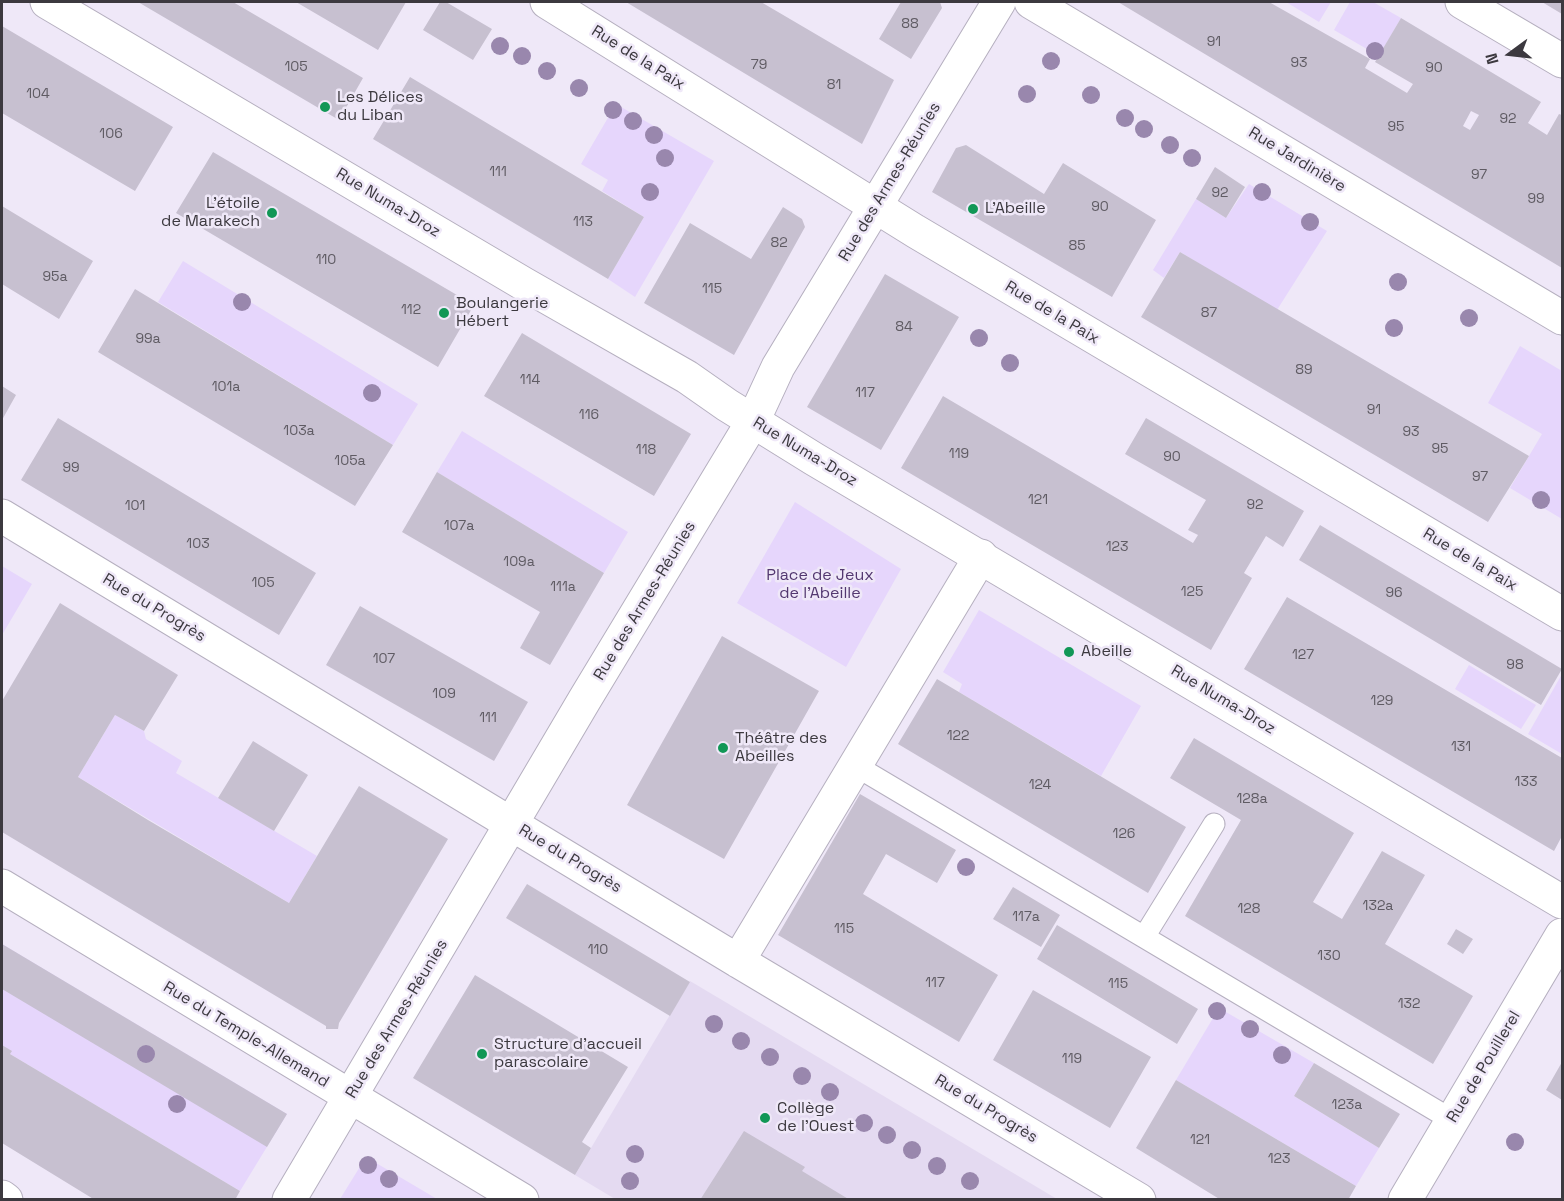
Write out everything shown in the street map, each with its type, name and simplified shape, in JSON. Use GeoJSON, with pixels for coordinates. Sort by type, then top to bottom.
{"type":"FeatureCollection","features":[{"type":"Feature","properties":{"kind":"street","name":"Rue Numa-Droz"},"geometry":{"type":"LineString","coordinates":[[48,2],[524,284],[687,377],[753,421],[1563,902]]}},
{"type":"Feature","properties":{"kind":"street","name":"Rue de la Paix"},"geometry":{"type":"LineString","coordinates":[[548,2],[876,206],[1563,614]]}},
{"type":"Feature","properties":{"kind":"street","name":"Rue des Armes-Réunies"},"geometry":{"type":"LineString","coordinates":[[289,1200],[753,421],[778,367],[999,2]]}},
{"type":"Feature","properties":{"kind":"street","name":"Rue Jardinière"},"geometry":{"type":"LineString","coordinates":[[1031,2],[1563,318]]}},
{"type":"Feature","properties":{"kind":"street"},"geometry":{"type":"LineString","coordinates":[[1462,2],[1563,61]]}},
{"type":"Feature","properties":{"kind":"street","name":"Rue du Progrès"},"geometry":{"type":"LineString","coordinates":[[2,516],[738,962],[1139,1200]]}},
{"type":"Feature","properties":{"kind":"street"},"geometry":{"type":"LineString","coordinates":[[738,962],[981,556]]}},
{"type":"Feature","properties":{"kind":"street","name":"Rue du Temple-Allemand"},"geometry":{"type":"LineString","coordinates":[[2,886],[522,1200]]}},
{"type":"Feature","properties":{"kind":"street","name":"Rue de Pouillerel"},"geometry":{"type":"LineString","coordinates":[[1405,1200],[1563,935]]}},
{"type":"Feature","properties":{"kind":"street"},"geometry":{"type":"LineString","coordinates":[[2,1197],[6,1200]]}},
{"type":"Feature","properties":{"kind":"lane"},"geometry":{"type":"LineString","coordinates":[[856,766],[1452,1120]]}},
{"type":"Feature","properties":{"kind":"lane"},"geometry":{"type":"LineString","coordinates":[[1144,938],[1214,824]]}},
{"type":"Feature","properties":{"kind":"shaded area","name":"Collège de l'Ouest"},"geometry":{"type":"Polygon","coordinates":[[[690,981],[1057,1199],[615,1199],[575,1175],[690,981]]]}},
{"type":"Feature","properties":{"kind":"green space"},"geometry":{"type":"Polygon","coordinates":[[[1286,2],[1331,2],[1319,22],[1286,2]]]}},
{"type":"Feature","properties":{"kind":"green space"},"geometry":{"type":"Polygon","coordinates":[[[1350,2],[1373,2],[1401,18],[1379,56],[1334,30],[1350,2]]]}},
{"type":"Feature","properties":{"kind":"green space"},"geometry":{"type":"Polygon","coordinates":[[[616,104],[714,161],[635,297],[608,279],[644,217],[602,191],[608,180],[581,164],[616,104]]]}},
{"type":"Feature","properties":{"kind":"green space"},"geometry":{"type":"Polygon","coordinates":[[[1249,184],[1327,231],[1277,310],[1180,252],[1164,278],[1153,270],[1196,199],[1226,218],[1249,184]]]}},
{"type":"Feature","properties":{"kind":"green space"},"geometry":{"type":"Polygon","coordinates":[[[183,261],[418,404],[393,445],[158,302],[183,261]]]}},
{"type":"Feature","properties":{"kind":"green space"},"geometry":{"type":"Polygon","coordinates":[[[1520,346],[1562,371],[1562,519],[1510,488],[1542,434],[1488,403],[1520,346]]]}},
{"type":"Feature","properties":{"kind":"green space"},"geometry":{"type":"Polygon","coordinates":[[[462,431],[628,532],[604,573],[437,472],[462,431]]]}},
{"type":"Feature","properties":{"kind":"green space","name":"Place de Jeux de l'Abeille"},"geometry":{"type":"Polygon","coordinates":[[[795,502],[901,569],[846,667],[737,603],[795,502]]]}},
{"type":"Feature","properties":{"kind":"green space"},"geometry":{"type":"Polygon","coordinates":[[[2,566],[32,584],[2,635],[2,566]]]}},
{"type":"Feature","properties":{"kind":"green space"},"geometry":{"type":"Polygon","coordinates":[[[979,610],[1141,706],[1101,776],[959,692],[962,684],[943,672],[979,610]]]}},
{"type":"Feature","properties":{"kind":"green space"},"geometry":{"type":"Polygon","coordinates":[[[1469,665],[1536,705],[1521,729],[1455,689],[1469,665]]]}},
{"type":"Feature","properties":{"kind":"green space"},"geometry":{"type":"Polygon","coordinates":[[[1562,674],[1562,754],[1528,734],[1562,674]]]}},
{"type":"Feature","properties":{"kind":"green space"},"geometry":{"type":"Polygon","coordinates":[[[115,715],[144,731],[146,739],[182,761],[176,773],[317,856],[289,903],[78,777],[115,715]]]}},
{"type":"Feature","properties":{"kind":"green space"},"geometry":{"type":"Polygon","coordinates":[[[2,944],[287,1114],[240,1191],[10,1054],[11,1051],[2,1045],[2,944]]]}},
{"type":"Feature","properties":{"kind":"green space"},"geometry":{"type":"Polygon","coordinates":[[[1219,1008],[1314,1063],[1294,1096],[1379,1148],[1356,1186],[1176,1080],[1219,1008]]]}},
{"type":"Feature","properties":{"kind":"green space"},"geometry":{"type":"Polygon","coordinates":[[[366,1157],[437,1199],[340,1199],[366,1157]]]}},
{"type":"Feature","properties":{"kind":"building"},"geometry":{"type":"Polygon","coordinates":[[[138,2],[233,2],[363,78],[339,120],[138,2]]]}},
{"type":"Feature","properties":{"kind":"building"},"geometry":{"type":"Polygon","coordinates":[[[296,2],[406,2],[378,50],[296,2]]]}},
{"type":"Feature","properties":{"kind":"building"},"geometry":{"type":"Polygon","coordinates":[[[440,2],[446,2],[492,29],[473,60],[423,30],[440,2]]]}},
{"type":"Feature","properties":{"kind":"building"},"geometry":{"type":"Polygon","coordinates":[[[626,2],[761,2],[894,80],[862,144],[626,2]]]}},
{"type":"Feature","properties":{"kind":"building"},"geometry":{"type":"Polygon","coordinates":[[[901,2],[940,2],[942,8],[911,59],[879,39],[901,2]]]}},
{"type":"Feature","properties":{"kind":"building"},"geometry":{"type":"Polygon","coordinates":[[[1118,2],[1269,2],[1370,59],[1365,68],[1407,93],[1413,84],[1375,62],[1401,18],[1541,102],[1528,123],[1547,135],[1559,114],[1562,115],[1562,268],[1118,2]],[[1471,111],[1463,126],[1470,130],[1479,115],[1471,111]]]}},
{"type":"Feature","properties":{"kind":"building"},"geometry":{"type":"Polygon","coordinates":[[[1542,2],[1562,2],[1562,14],[1542,2]]]}},
{"type":"Feature","properties":{"kind":"building"},"geometry":{"type":"Polygon","coordinates":[[[2,26],[173,127],[135,191],[2,113],[2,26]]]}},
{"type":"Feature","properties":{"kind":"building"},"geometry":{"type":"Polygon","coordinates":[[[410,77],[644,217],[608,279],[373,139],[410,77]]]}},
{"type":"Feature","properties":{"kind":"building"},"geometry":{"type":"Polygon","coordinates":[[[966,145],[1044,194],[1063,163],[1156,220],[1112,297],[932,192],[956,148],[966,145]]]}},
{"type":"Feature","properties":{"kind":"building"},"geometry":{"type":"Polygon","coordinates":[[[213,152],[474,305],[438,367],[176,213],[213,152]]]}},
{"type":"Feature","properties":{"kind":"building"},"geometry":{"type":"Polygon","coordinates":[[[1215,167],[1245,187],[1226,218],[1196,199],[1215,167]]]}},
{"type":"Feature","properties":{"kind":"building"},"geometry":{"type":"Polygon","coordinates":[[[2,206],[93,261],[59,319],[2,284],[2,206]]]}},
{"type":"Feature","properties":{"kind":"building"},"geometry":{"type":"Polygon","coordinates":[[[783,207],[802,219],[805,227],[734,355],[644,303],[690,223],[751,259],[783,207]]]}},
{"type":"Feature","properties":{"kind":"building"},"geometry":{"type":"Polygon","coordinates":[[[1180,252],[1529,456],[1488,522],[1141,317],[1180,252]]]}},
{"type":"Feature","properties":{"kind":"building"},"geometry":{"type":"Polygon","coordinates":[[[885,274],[959,317],[881,450],[807,407],[885,274]]]}},
{"type":"Feature","properties":{"kind":"building"},"geometry":{"type":"Polygon","coordinates":[[[135,289],[393,445],[355,506],[98,352],[135,289]]]}},
{"type":"Feature","properties":{"kind":"building"},"geometry":{"type":"Polygon","coordinates":[[[522,333],[691,434],[654,496],[484,396],[522,333]]]}},
{"type":"Feature","properties":{"kind":"building"},"geometry":{"type":"Polygon","coordinates":[[[2,386],[16,395],[2,420],[2,386]]]}},
{"type":"Feature","properties":{"kind":"building"},"geometry":{"type":"Polygon","coordinates":[[[943,396],[1193,543],[1198,535],[1188,530],[1206,500],[1125,454],[1146,418],[1304,511],[1283,547],[1266,536],[1244,573],[1252,578],[1211,650],[901,468],[943,396]]]}},
{"type":"Feature","properties":{"kind":"building"},"geometry":{"type":"Polygon","coordinates":[[[58,418],[316,573],[279,635],[21,480],[58,418]]]}},
{"type":"Feature","properties":{"kind":"building"},"geometry":{"type":"Polygon","coordinates":[[[437,472],[604,573],[550,665],[520,648],[540,612],[402,532],[437,472]]]}},
{"type":"Feature","properties":{"kind":"building"},"geometry":{"type":"Polygon","coordinates":[[[1320,525],[1562,669],[1541,705],[1299,560],[1320,525]]]}},
{"type":"Feature","properties":{"kind":"building"},"geometry":{"type":"Polygon","coordinates":[[[1287,597],[1562,758],[1562,836],[1554,851],[1244,669],[1287,597]]]}},
{"type":"Feature","properties":{"kind":"building"},"geometry":{"type":"Polygon","coordinates":[[[60,603],[178,675],[144,731],[115,715],[78,777],[148,820],[289,903],[359,786],[448,839],[339,1023],[338,1029],[326,1029],[326,1026],[2,832],[2,701],[60,603]]]}},
{"type":"Feature","properties":{"kind":"building"},"geometry":{"type":"Polygon","coordinates":[[[360,606],[528,702],[494,761],[326,665],[360,606]]]}},
{"type":"Feature","properties":{"kind":"building","name":"Théâtre des Abeilles"},"geometry":{"type":"Polygon","coordinates":[[[722,636],[819,691],[724,859],[627,805],[722,636]]]}},
{"type":"Feature","properties":{"kind":"building"},"geometry":{"type":"Polygon","coordinates":[[[937,679],[1186,827],[1148,893],[898,744],[937,679]]]}},
{"type":"Feature","properties":{"kind":"building"},"geometry":{"type":"Polygon","coordinates":[[[1194,738],[1354,833],[1313,902],[1342,919],[1382,851],[1425,875],[1385,944],[1473,996],[1433,1064],[1185,916],[1241,820],[1170,778],[1194,738]]]}},
{"type":"Feature","properties":{"kind":"building"},"geometry":{"type":"Polygon","coordinates":[[[253,741],[308,775],[274,831],[218,798],[253,741]]]}},
{"type":"Feature","properties":{"kind":"building"},"geometry":{"type":"Polygon","coordinates":[[[860,794],[956,850],[937,883],[886,854],[863,894],[998,975],[959,1042],[778,935],[860,794]]]}},
{"type":"Feature","properties":{"kind":"building"},"geometry":{"type":"Polygon","coordinates":[[[527,884],[690,982],[670,1016],[506,918],[527,884]]]}},
{"type":"Feature","properties":{"kind":"building"},"geometry":{"type":"Polygon","coordinates":[[[1013,887],[1060,915],[1041,947],[993,919],[1013,887]]]}},
{"type":"Feature","properties":{"kind":"building"},"geometry":{"type":"Polygon","coordinates":[[[1057,925],[1198,1009],[1177,1044],[1037,959],[1057,925]]]}},
{"type":"Feature","properties":{"kind":"building"},"geometry":{"type":"Polygon","coordinates":[[[1456,929],[1473,939],[1463,954],[1447,944],[1456,929]]]}},
{"type":"Feature","properties":{"kind":"building"},"geometry":{"type":"Polygon","coordinates":[[[2,944],[287,1114],[267,1147],[2,989],[2,944]]]}},
{"type":"Feature","properties":{"kind":"building","name":"Structure d'accueil parascolaire"},"geometry":{"type":"Polygon","coordinates":[[[475,975],[628,1067],[582,1142],[591,1148],[575,1175],[413,1078],[475,975]]]}},
{"type":"Feature","properties":{"kind":"building"},"geometry":{"type":"Polygon","coordinates":[[[1033,990],[1151,1057],[1110,1128],[993,1060],[1033,990]]]}},
{"type":"Feature","properties":{"kind":"building"},"geometry":{"type":"Polygon","coordinates":[[[2,1045],[12,1051],[10,1054],[240,1191],[235,1200],[95,1200],[2,1143],[2,1045]]]}},
{"type":"Feature","properties":{"kind":"building"},"geometry":{"type":"Polygon","coordinates":[[[1562,1062],[1562,1100],[1546,1090],[1562,1062]]]}},
{"type":"Feature","properties":{"kind":"building"},"geometry":{"type":"Polygon","coordinates":[[[1314,1063],[1400,1114],[1379,1148],[1294,1096],[1314,1063]]]}},
{"type":"Feature","properties":{"kind":"building"},"geometry":{"type":"Polygon","coordinates":[[[1176,1080],[1356,1186],[1348,1200],[1221,1200],[1136,1148],[1176,1080]]]}},
{"type":"Feature","properties":{"kind":"building"},"geometry":{"type":"Polygon","coordinates":[[[744,1131],[805,1167],[802,1171],[850,1200],[700,1200],[744,1131]]]}},
{"type":"Feature","properties":{"kind":"place","name":"Les Délices du Liban"},"geometry":{"type":"Point","coordinates":[325,107]}},
{"type":"Feature","properties":{"kind":"place","name":"L'Abeille"},"geometry":{"type":"Point","coordinates":[973,209]}},
{"type":"Feature","properties":{"kind":"place","name":"L'étoile de Marakech"},"geometry":{"type":"Point","coordinates":[272,213]}},
{"type":"Feature","properties":{"kind":"place","name":"Boulangerie Hébert"},"geometry":{"type":"Point","coordinates":[444,313]}},
{"type":"Feature","properties":{"kind":"place","name":"Abeille"},"geometry":{"type":"Point","coordinates":[1069,652]}},
{"type":"Feature","properties":{"kind":"place","name":"Théâtre des Abeilles"},"geometry":{"type":"Point","coordinates":[723,748]}},
{"type":"Feature","properties":{"kind":"place","name":"Structure d'accueil parascolaire"},"geometry":{"type":"Point","coordinates":[482,1054]}},
{"type":"Feature","properties":{"kind":"place","name":"Collège de l'Ouest"},"geometry":{"type":"Point","coordinates":[765,1118]}}]}
